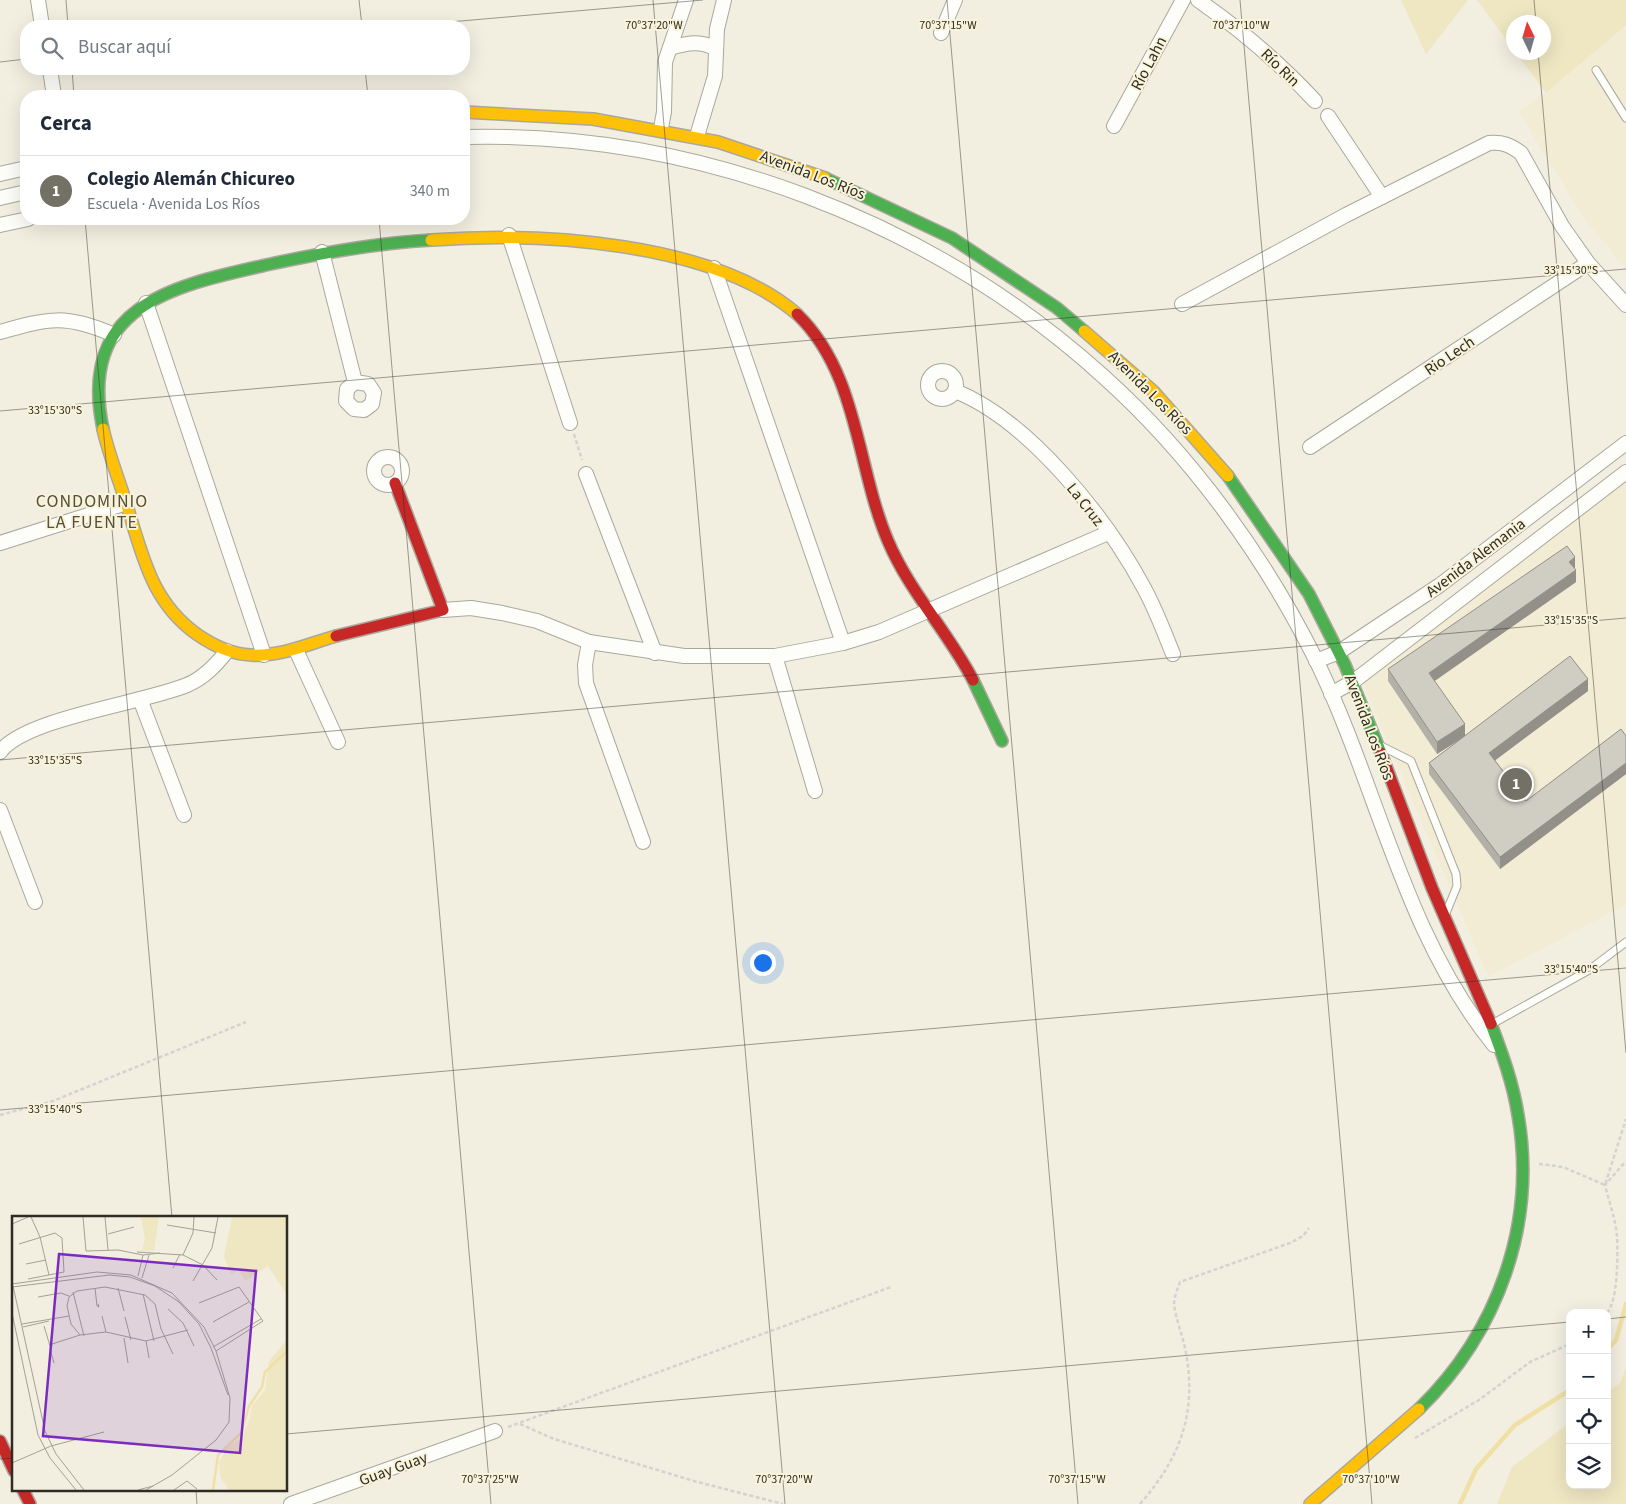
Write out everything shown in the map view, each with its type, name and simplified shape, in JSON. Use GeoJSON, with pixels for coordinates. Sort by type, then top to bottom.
{"type":"FeatureCollection","features":[{"type":"Feature","properties":{"kind":"street"},"geometry":{"type":"LineString","coordinates":[[38,0],[41,20]]}},
{"type":"Feature","properties":{"kind":"street"},"geometry":{"type":"LineString","coordinates":[[661,128],[664,112],[665,62],[686,0]]}},
{"type":"Feature","properties":{"kind":"street"},"geometry":{"type":"LineString","coordinates":[[697,136],[715,76],[717,29],[724,0]]}},
{"type":"Feature","properties":{"kind":"street"},"geometry":{"type":"LineString","coordinates":[[941,33],[956,0]]}},
{"type":"Feature","properties":{"kind":"street","name":"Río Lahn"},"geometry":{"type":"LineString","coordinates":[[1114,126],[1183,0]]}},
{"type":"Feature","properties":{"kind":"street","name":"Río Rin"},"geometry":{"type":"LineString","coordinates":[[1198,0],[1253,40],[1294,78],[1315,101]]}},
{"type":"Feature","properties":{"kind":"street"},"geometry":{"type":"LineString","coordinates":[[670,48],[687,42],[706,43],[716,48]]}},
{"type":"Feature","properties":{"kind":"street"},"geometry":{"type":"LineString","coordinates":[[51,75],[53,90]]}},
{"type":"Feature","properties":{"kind":"street","name":"Avenida Los Ríos"},"geometry":{"type":"LineString","coordinates":[[470,112],[563,115],[661,128],[697,136],[783,161],[869,196],[954,239],[1064,311],[1120,359],[1190,430],[1243,495],[1290,564],[1354,681],[1444,918],[1492,1024],[1505,1059],[1520,1113],[1523,1162],[1521,1213],[1511,1259],[1494,1305],[1475,1340],[1450,1377],[1424,1405],[1310,1504]]}},
{"type":"Feature","properties":{"kind":"street"},"geometry":{"type":"LineString","coordinates":[[1328,116],[1382,197]]}},
{"type":"Feature","properties":{"kind":"street","name":"Avenida Los Ríos"},"geometry":{"type":"LineString","coordinates":[[470,137],[525,137],[597,144],[690,160],[773,184],[876,226],[955,268],[1021,311],[1104,376],[1160,433],[1222,509],[1269,576],[1316,661],[1331,694],[1385,836],[1451,984],[1505,1059]]}},
{"type":"Feature","properties":{"kind":"street"},"geometry":{"type":"LineString","coordinates":[[1182,304],[1382,197],[1489,143],[1500,142],[1510,145],[1521,153],[1562,226],[1588,263],[1626,305]]}},
{"type":"Feature","properties":{"kind":"street"},"geometry":{"type":"LineString","coordinates":[[773,184],[781,177],[783,161]]}},
{"type":"Feature","properties":{"kind":"street"},"geometry":{"type":"LineString","coordinates":[[0,174],[20,169]]}},
{"type":"Feature","properties":{"kind":"street"},"geometry":{"type":"LineString","coordinates":[[0,198],[20,193]]}},
{"type":"Feature","properties":{"kind":"street"},"geometry":{"type":"LineString","coordinates":[[0,226],[20,221]]}},
{"type":"Feature","properties":{"kind":"street"},"geometry":{"type":"LineString","coordinates":[[508,235],[570,423]]}},
{"type":"Feature","properties":{"kind":"street"},"geometry":{"type":"LineString","coordinates":[[1002,741],[970,676],[948,638],[927,611],[901,570],[887,540],[852,415],[837,376],[821,343],[786,304],[753,284],[714,268],[629,248],[508,235],[413,239],[322,252],[185,284],[146,303],[127,319],[114,336],[102,368],[98,398],[104,438],[146,570],[167,607],[193,631],[227,651],[264,655],[296,650],[329,638],[444,610],[471,608],[537,621],[589,642],[656,653],[684,656],[775,656],[843,643],[879,632],[927,611],[1108,533]]}},
{"type":"Feature","properties":{"kind":"street"},"geometry":{"type":"LineString","coordinates":[[322,252],[355,382]]}},
{"type":"Feature","properties":{"kind":"street","name":"Rio Lech"},"geometry":{"type":"LineString","coordinates":[[1310,447],[1588,263]]}},
{"type":"Feature","properties":{"kind":"street"},"geometry":{"type":"LineString","coordinates":[[714,268],[843,643]]}},
{"type":"Feature","properties":{"kind":"street"},"geometry":{"type":"LineString","coordinates":[[146,303],[264,655]]}},
{"type":"Feature","properties":{"kind":"street"},"geometry":{"type":"LineString","coordinates":[[0,332],[45,321],[65,319],[91,325],[114,336]]}},
{"type":"Feature","properties":{"kind":"street"},"geometry":{"type":"LineString","coordinates":[[1104,376],[1120,359]]}},
{"type":"Feature","properties":{"kind":"street","name":"La Cruz"},"geometry":{"type":"LineString","coordinates":[[955,390],[972,398],[1030,442],[1067,480],[1108,533],[1144,589],[1173,654]]}},
{"type":"Feature","properties":{"kind":"street","name":"Avenida Alemania"},"geometry":{"type":"LineString","coordinates":[[1316,661],[1339,652],[1440,585],[1626,443]]}},
{"type":"Feature","properties":{"kind":"street","name":"Avenida Alemania"},"geometry":{"type":"LineString","coordinates":[[1331,694],[1354,681],[1626,472]]}},
{"type":"Feature","properties":{"kind":"street"},"geometry":{"type":"LineString","coordinates":[[586,474],[656,653]]}},
{"type":"Feature","properties":{"kind":"street"},"geometry":{"type":"LineString","coordinates":[[1583,476],[1596,494]]}},
{"type":"Feature","properties":{"kind":"street"},"geometry":{"type":"LineString","coordinates":[[395,483],[444,610]]}},
{"type":"Feature","properties":{"kind":"street"},"geometry":{"type":"LineString","coordinates":[[0,543],[126,503]]}},
{"type":"Feature","properties":{"kind":"street"},"geometry":{"type":"LineString","coordinates":[[1440,585],[1452,604]]}},
{"type":"Feature","properties":{"kind":"street"},"geometry":{"type":"LineString","coordinates":[[589,642],[585,665],[586,683],[643,842]]}},
{"type":"Feature","properties":{"kind":"street"},"geometry":{"type":"LineString","coordinates":[[296,650],[338,742]]}},
{"type":"Feature","properties":{"kind":"street"},"geometry":{"type":"LineString","coordinates":[[0,752],[5,745],[39,727],[188,685],[210,671],[227,651]]}},
{"type":"Feature","properties":{"kind":"street"},"geometry":{"type":"LineString","coordinates":[[775,656],[816,791]]}},
{"type":"Feature","properties":{"kind":"street"},"geometry":{"type":"LineString","coordinates":[[140,699],[184,815]]}},
{"type":"Feature","properties":{"kind":"street"},"geometry":{"type":"LineString","coordinates":[[0,810],[35,902]]}},
{"type":"Feature","properties":{"kind":"street"},"geometry":{"type":"LineString","coordinates":[[1434,948],[1442,948],[1454,940]]}},
{"type":"Feature","properties":{"kind":"street","name":"Guay Guay"},"geometry":{"type":"LineString","coordinates":[[291,1504],[495,1431]]}},
{"type":"Feature","properties":{"kind":"street"},"geometry":{"type":"LineString","coordinates":[[0,1441],[12,1467]]}},
{"type":"Feature","properties":{"kind":"street"},"geometry":{"type":"LineString","coordinates":[[24,1492],[30,1504]]}},
{"type":"Feature","properties":{"kind":"lane"},"geometry":{"type":"LineString","coordinates":[[1596,70],[1626,118]]}},
{"type":"Feature","properties":{"kind":"lane"},"geometry":{"type":"LineString","coordinates":[[1378,744],[1411,761],[1456,874],[1457,886],[1444,918]]}},
{"type":"Feature","properties":{"kind":"lane"},"geometry":{"type":"LineString","coordinates":[[1492,1024],[1589,970],[1626,942]]}},
{"type":"Feature","properties":{"kind":"path"},"geometry":{"type":"LineString","coordinates":[[570,423],[586,474]]}},
{"type":"Feature","properties":{"kind":"path"},"geometry":{"type":"LineString","coordinates":[[0,1115],[53,1100],[246,1022]]}},
{"type":"Feature","properties":{"kind":"path"},"geometry":{"type":"LineString","coordinates":[[1610,1309],[1615,1284],[1617,1237],[1606,1185],[1626,1119]]}},
{"type":"Feature","properties":{"kind":"path"},"geometry":{"type":"LineString","coordinates":[[1606,1185],[1626,1161]]}},
{"type":"Feature","properties":{"kind":"path"},"geometry":{"type":"LineString","coordinates":[[1523,1162],[1563,1167],[1606,1185]]}},
{"type":"Feature","properties":{"kind":"path"},"geometry":{"type":"LineString","coordinates":[[1140,1504],[1160,1481],[1184,1433],[1191,1402],[1186,1353],[1174,1302],[1180,1282],[1290,1243],[1303,1236],[1309,1228]]}},
{"type":"Feature","properties":{"kind":"path"},"geometry":{"type":"LineString","coordinates":[[495,1431],[520,1424],[892,1287]]}},
{"type":"Feature","properties":{"kind":"path"},"geometry":{"type":"LineString","coordinates":[[1413,1439],[1479,1400],[1530,1362],[1566,1346]]}},
{"type":"Feature","properties":{"kind":"path"},"geometry":{"type":"LineString","coordinates":[[520,1424],[554,1439],[694,1481],[783,1504]]}},
{"type":"Feature","properties":{"kind":"shaded area"},"geometry":{"type":"Polygon","coordinates":[[[1401,0],[1468,0],[1426,54],[1401,0]]]}},
{"type":"Feature","properties":{"kind":"shaded area"},"geometry":{"type":"Polygon","coordinates":[[[1477,0],[1626,0],[1626,25],[1546,93],[1521,60],[1551,60],[1551,15],[1506,15],[1506,39],[1477,0]]]}},
{"type":"Feature","properties":{"kind":"shaded area"},"geometry":{"type":"Polygon","coordinates":[[[1626,25],[1626,269],[1585,220],[1518,111],[1546,93],[1626,25]]]}},
{"type":"Feature","properties":{"kind":"shaded area"},"geometry":{"type":"Polygon","coordinates":[[[1626,481],[1626,905],[1488,977],[1364,687],[1363,678],[1626,481]]]}},
{"type":"Feature","properties":{"kind":"shaded area"},"geometry":{"type":"Polygon","coordinates":[[[1626,1368],[1626,1504],[1497,1504],[1512,1467],[1566,1425],[1566,1489],[1611,1489],[1611,1390],[1620,1383],[1626,1368]]]}},
{"type":"Feature","properties":{"kind":"building"},"geometry":{"type":"Polygon","coordinates":[[[1567,546],[1575,557],[1569,562],[1576,570],[1429,673],[1465,724],[1437,742],[1388,669],[1567,546]]]}},
{"type":"Feature","properties":{"kind":"building"},"geometry":{"type":"Polygon","coordinates":[[[1570,656],[1588,679],[1489,753],[1526,801],[1621,729],[1626,736],[1626,763],[1500,857],[1429,763],[1570,656]]]}},
{"type":"Feature","properties":{"kind":"waterway"},"geometry":{"type":"LineString","coordinates":[[1611,1346],[1616,1340],[1626,1304]]}},
{"type":"Feature","properties":{"kind":"waterway"},"geometry":{"type":"LineString","coordinates":[[1460,1504],[1476,1469],[1515,1425],[1566,1393]]}},
{"type":"Feature","properties":{"kind":"traffic: fast"},"geometry":{"type":"LineString","coordinates":[[825,178],[952,238],[1057,308],[1084,331]]}},
{"type":"Feature","properties":{"kind":"traffic: fast"},"geometry":{"type":"LineString","coordinates":[[103,429],[99,387],[104,354],[118,329],[140,309],[166,294],[197,282],[287,261],[348,249],[431,240]]}},
{"type":"Feature","properties":{"kind":"traffic: fast"},"geometry":{"type":"LineString","coordinates":[[1228,476],[1309,594],[1345,665],[1381,753]]}},
{"type":"Feature","properties":{"kind":"traffic: fast"},"geometry":{"type":"LineString","coordinates":[[973,680],[1002,741]]}},
{"type":"Feature","properties":{"kind":"traffic: fast"},"geometry":{"type":"LineString","coordinates":[[1419,1409],[1447,1379],[1470,1346],[1490,1311],[1505,1274],[1516,1236],[1522,1196],[1522,1156],[1518,1115],[1510,1080],[1491,1024]]}},
{"type":"Feature","properties":{"kind":"traffic: slow"},"geometry":{"type":"LineString","coordinates":[[470,112],[593,119],[718,142],[825,178]]}},
{"type":"Feature","properties":{"kind":"traffic: slow"},"geometry":{"type":"LineString","coordinates":[[431,240],[522,238],[572,241],[623,247],[672,256],[719,271],[761,290],[797,314]]}},
{"type":"Feature","properties":{"kind":"traffic: slow"},"geometry":{"type":"LineString","coordinates":[[1084,331],[1153,391],[1228,476]]}},
{"type":"Feature","properties":{"kind":"traffic: slow"},"geometry":{"type":"LineString","coordinates":[[103,429],[139,545],[152,579],[170,609],[183,623],[210,643],[230,651],[251,655],[283,652],[336,636]]}},
{"type":"Feature","properties":{"kind":"traffic: slow"},"geometry":{"type":"LineString","coordinates":[[1310,1504],[1419,1409]]}},
{"type":"Feature","properties":{"kind":"traffic: jam"},"geometry":{"type":"LineString","coordinates":[[797,314],[817,338],[833,364],[845,392],[877,512],[888,541],[907,577],[973,680]]}},
{"type":"Feature","properties":{"kind":"traffic: jam"},"geometry":{"type":"LineString","coordinates":[[336,636],[443,610],[395,483]]}},
{"type":"Feature","properties":{"kind":"traffic: jam"},"geometry":{"type":"LineString","coordinates":[[1381,753],[1432,888],[1491,1024]]}},
{"type":"Feature","properties":{"kind":"traffic: jam"},"geometry":{"type":"LineString","coordinates":[[0,1441],[12,1467]]}},
{"type":"Feature","properties":{"kind":"traffic: jam"},"geometry":{"type":"LineString","coordinates":[[24,1492],[30,1504]]}},
{"type":"Feature","properties":{"kind":"place","name":"Colegio Alemán Chicureo"},"geometry":{"type":"Point","coordinates":[1516,784]}},
{"type":"Feature","properties":{"kind":"district","name":"CONDOMINIO LA FUENTE"},"geometry":{"type":"Point","coordinates":[92,511]}}]}
